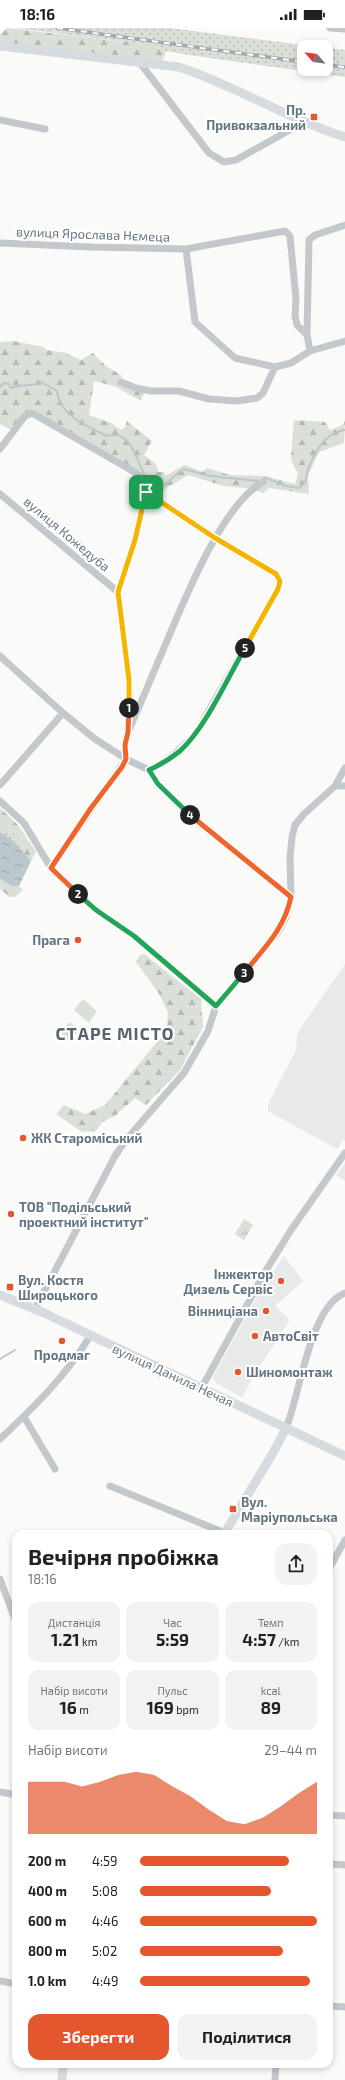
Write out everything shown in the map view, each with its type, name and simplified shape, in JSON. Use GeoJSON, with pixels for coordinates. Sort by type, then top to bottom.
{"type":"FeatureCollection","features":[{"type":"Feature","properties":{"kind":"main road"},"geometry":{"type":"LineString","coordinates":[[0,46],[173,66],[186,70],[304,122],[345,137]]}},
{"type":"Feature","properties":{"kind":"main road","name":"вулиця Данила Нечая"},"geometry":{"type":"LineString","coordinates":[[0,1295],[35,1309],[345,1456]]}},
{"type":"Feature","properties":{"kind":"main road"},"geometry":{"type":"LineString","coordinates":[[226,1530],[273,1453],[286,1428]]}},
{"type":"Feature","properties":{"kind":"main road"},"geometry":{"type":"LineString","coordinates":[[62,2080],[63,2068]]}},
{"type":"Feature","properties":{"kind":"street"},"geometry":{"type":"LineString","coordinates":[[330,28],[345,29]]}},
{"type":"Feature","properties":{"kind":"street"},"geometry":{"type":"LineString","coordinates":[[140,62],[210,153],[224,162],[236,160],[304,122]]}},
{"type":"Feature","properties":{"kind":"street"},"geometry":{"type":"LineString","coordinates":[[0,120],[45,129]]}},
{"type":"Feature","properties":{"kind":"street"},"geometry":{"type":"LineString","coordinates":[[310,351],[307,335],[309,240],[315,235],[345,225]]}},
{"type":"Feature","properties":{"kind":"street","name":"вулиця Ярослава Нємеца"},"geometry":{"type":"LineString","coordinates":[[0,243],[90,248],[186,249],[286,231],[290,236],[296,299],[295,316],[297,325],[307,335]]}},
{"type":"Feature","properties":{"kind":"street","name":"вулиця Ярослава Нємеца"},"geometry":{"type":"LineString","coordinates":[[186,249],[195,322],[235,358],[275,368]]}},
{"type":"Feature","properties":{"kind":"street"},"geometry":{"type":"LineString","coordinates":[[121,382],[136,388],[151,391],[179,391],[209,400],[237,401],[257,398],[263,393],[275,368],[291,363],[310,351],[345,341]]}},
{"type":"Feature","properties":{"kind":"street"},"geometry":{"type":"LineString","coordinates":[[0,449],[26,416],[32,412],[136,473],[145,483],[146,492],[135,540],[118,592],[129,680],[128,732]]}},
{"type":"Feature","properties":{"kind":"street"},"geometry":{"type":"LineString","coordinates":[[51,868],[126,759],[125,745],[128,732],[184,602],[215,538],[243,498],[254,487],[263,482]]}},
{"type":"Feature","properties":{"kind":"street"},"geometry":{"type":"LineString","coordinates":[[146,492],[215,538],[276,574],[280,581],[278,589],[196,733],[180,751],[149,770]]}},
{"type":"Feature","properties":{"kind":"street","name":"вулиця Кожедуба"},"geometry":{"type":"LineString","coordinates":[[0,494],[118,592]]}},
{"type":"Feature","properties":{"kind":"street"},"geometry":{"type":"LineString","coordinates":[[0,656],[63,713],[95,739],[126,759],[149,770],[158,784],[185,811],[291,897]]}},
{"type":"Feature","properties":{"kind":"street"},"geometry":{"type":"LineString","coordinates":[[0,785],[63,713]]}},
{"type":"Feature","properties":{"kind":"street"},"geometry":{"type":"LineString","coordinates":[[35,1309],[106,1171],[125,1141],[184,1072],[208,1031],[216,1006],[278,932],[286,917],[291,897],[290,858],[295,825],[304,814],[335,786],[345,768]]}},
{"type":"Feature","properties":{"kind":"street"},"geometry":{"type":"LineString","coordinates":[[335,786],[345,786]]}},
{"type":"Feature","properties":{"kind":"street"},"geometry":{"type":"LineString","coordinates":[[0,801],[24,823],[51,868],[96,910],[134,936],[216,1006]]}},
{"type":"Feature","properties":{"kind":"street"},"geometry":{"type":"LineString","coordinates":[[201,1389],[264,1272],[290,1230],[345,1153]]}},
{"type":"Feature","properties":{"kind":"street"},"geometry":{"type":"LineString","coordinates":[[286,1428],[305,1359],[315,1333],[335,1299],[345,1293]]}},
{"type":"Feature","properties":{"kind":"street"},"geometry":{"type":"LineString","coordinates":[[0,1438],[24,1417],[71,1365],[90,1336]]}},
{"type":"Feature","properties":{"kind":"street"},"geometry":{"type":"LineString","coordinates":[[24,1417],[55,1469]]}},
{"type":"Feature","properties":{"kind":"street"},"geometry":{"type":"LineString","coordinates":[[110,1486],[214,1530]]}},
{"type":"Feature","properties":{"kind":"street"},"geometry":{"type":"LineString","coordinates":[[333,1562],[345,1540]]}},
{"type":"Feature","properties":{"kind":"street"},"geometry":{"type":"LineString","coordinates":[[0,1579],[12,1611]]}},
{"type":"Feature","properties":{"kind":"street"},"geometry":{"type":"LineString","coordinates":[[0,1792],[12,1794]]}},
{"type":"Feature","properties":{"kind":"street"},"geometry":{"type":"LineString","coordinates":[[333,1815],[345,1816]]}},
{"type":"Feature","properties":{"kind":"street"},"geometry":{"type":"LineString","coordinates":[[333,1864],[345,1865]]}},
{"type":"Feature","properties":{"kind":"street"},"geometry":{"type":"LineString","coordinates":[[0,1981],[12,1983]]}},
{"type":"Feature","properties":{"kind":"street"},"geometry":{"type":"LineString","coordinates":[[333,2006],[345,2007]]}},
{"type":"Feature","properties":{"kind":"street"},"geometry":{"type":"LineString","coordinates":[[275,2080],[276,2068]]}},
{"type":"Feature","properties":{"kind":"shaded area"},"geometry":{"type":"Polygon","coordinates":[[[345,964],[345,1141],[343,1140],[337,1149],[268,1111],[268,1104],[296,1050],[297,1035],[345,964]]]}},
{"type":"Feature","properties":{"kind":"shaded area"},"geometry":{"type":"Polygon","coordinates":[[[345,1163],[345,1181],[336,1175],[345,1163]]]}},
{"type":"Feature","properties":{"kind":"shaded area"},"geometry":{"type":"Polygon","coordinates":[[[284,1256],[303,1281],[275,1306],[290,1320],[254,1375],[242,1398],[216,1383],[213,1377],[264,1284],[284,1256]]]}},
{"type":"Feature","properties":{"kind":"green space"},"geometry":{"type":"Polygon","coordinates":[[[7,28],[151,45],[166,51],[161,64],[0,46],[0,35],[7,28]]]}},
{"type":"Feature","properties":{"kind":"green space"},"geometry":{"type":"Polygon","coordinates":[[[15,28],[170,28],[297,44],[297,70],[189,55],[166,51],[151,45],[15,28]]]}},
{"type":"Feature","properties":{"kind":"green space"},"geometry":{"type":"Polygon","coordinates":[[[333,49],[345,50],[345,77],[333,75],[333,49]]]}},
{"type":"Feature","properties":{"kind":"green space"},"geometry":{"type":"Polygon","coordinates":[[[13,341],[44,347],[46,350],[66,353],[81,360],[93,353],[106,366],[121,375],[122,382],[145,390],[141,401],[114,386],[94,381],[89,415],[111,423],[121,430],[125,427],[127,421],[152,441],[144,455],[156,464],[158,472],[164,472],[165,476],[185,465],[203,472],[207,468],[230,475],[265,476],[295,484],[298,474],[291,460],[294,420],[325,422],[330,430],[343,425],[345,420],[344,443],[319,452],[308,476],[309,494],[269,488],[263,493],[253,489],[224,486],[188,475],[165,489],[161,495],[146,486],[136,473],[32,413],[14,431],[0,424],[0,342],[13,341]]]}},
{"type":"Feature","properties":{"kind":"green space"},"geometry":{"type":"Polygon","coordinates":[[[0,808],[18,825],[36,852],[31,861],[22,851],[23,846],[14,833],[4,827],[0,831],[0,808]]]}},
{"type":"Feature","properties":{"kind":"green space"},"geometry":{"type":"Polygon","coordinates":[[[4,827],[14,833],[23,846],[22,851],[0,832],[4,827]]]}},
{"type":"Feature","properties":{"kind":"green space"},"geometry":{"type":"Polygon","coordinates":[[[0,879],[12,886],[19,886],[23,890],[15,897],[10,897],[0,889],[0,879]]]}},
{"type":"Feature","properties":{"kind":"green space"},"geometry":{"type":"Polygon","coordinates":[[[144,954],[201,999],[203,1027],[180,1070],[146,1105],[135,1098],[115,1116],[102,1122],[96,1131],[82,1132],[56,1114],[64,1105],[85,1114],[105,1105],[167,1030],[168,1012],[158,992],[136,962],[139,956],[144,954]]]}},
{"type":"Feature","properties":{"kind":"green space"},"geometry":{"type":"Polygon","coordinates":[[[83,999],[97,1011],[89,1023],[74,1010],[83,999]]]}},
{"type":"Feature","properties":{"kind":"green space"},"geometry":{"type":"Polygon","coordinates":[[[70,1022],[79,1030],[69,1041],[60,1032],[70,1022]]]}},
{"type":"Feature","properties":{"kind":"green space"},"geometry":{"type":"Polygon","coordinates":[[[244,1219],[253,1225],[244,1240],[235,1234],[244,1219]]]}},
{"type":"Feature","properties":{"kind":"water"},"geometry":{"type":"Polygon","coordinates":[[[0,832],[14,842],[31,861],[19,886],[12,886],[0,879],[0,832]]]}},
{"type":"Feature","properties":{"kind":"waterway"},"geometry":{"type":"LineString","coordinates":[[0,387],[4,383],[9,384],[11,388],[34,385],[41,382],[57,391],[63,407],[83,424],[107,436],[118,435],[126,439],[132,447],[145,476],[151,484],[158,489],[184,469],[210,476],[259,481]]}},
{"type":"Feature","properties":{"kind":"waterway"},"geometry":{"type":"LineString","coordinates":[[263,479],[266,478],[286,486],[299,488],[305,483],[309,466],[323,443],[337,432],[345,430]]}},
{"type":"Feature","properties":{"kind":"waterway"},"geometry":{"type":"LineString","coordinates":[[0,1359],[15,1350]]}},
{"type":"Feature","properties":{"kind":"railway"},"geometry":{"type":"LineString","coordinates":[[57,28],[297,61]]}},
{"type":"Feature","properties":{"kind":"railway"},"geometry":{"type":"LineString","coordinates":[[333,66],[345,67]]}},
{"type":"Feature","properties":{"kind":"place","name":"Пр. Привокзальний"},"geometry":{"type":"Point","coordinates":[314,117]}},
{"type":"Feature","properties":{"kind":"place","name":"Прага"},"geometry":{"type":"Point","coordinates":[78,940]}},
{"type":"Feature","properties":{"kind":"place","name":"ЖК Староміський"},"geometry":{"type":"Point","coordinates":[23,1138]}},
{"type":"Feature","properties":{"kind":"place","name":"ТОВ \"Подільський проектний інститут\""},"geometry":{"type":"Point","coordinates":[11,1214]}},
{"type":"Feature","properties":{"kind":"place","name":"Інжектор Дизель Сервіс"},"geometry":{"type":"Point","coordinates":[281,1281]}},
{"type":"Feature","properties":{"kind":"place","name":"Вул. Костя Широцького"},"geometry":{"type":"Point","coordinates":[10,1287]}},
{"type":"Feature","properties":{"kind":"place","name":"Вінниціана"},"geometry":{"type":"Point","coordinates":[266,1311]}},
{"type":"Feature","properties":{"kind":"place","name":"АвтоСвіт"},"geometry":{"type":"Point","coordinates":[255,1336]}},
{"type":"Feature","properties":{"kind":"place","name":"Продмаг"},"geometry":{"type":"Point","coordinates":[62,1341]}},
{"type":"Feature","properties":{"kind":"place","name":"Шиномонтаж"},"geometry":{"type":"Point","coordinates":[238,1372]}},
{"type":"Feature","properties":{"kind":"place","name":"Вул. Маріупольська"},"geometry":{"type":"Point","coordinates":[233,1509]}},
{"type":"Feature","properties":{"kind":"district","name":"СТАРЕ МІСТО"},"geometry":{"type":"Point","coordinates":[115,1034]}},
{"type":"Feature","properties":{"kind":"route"},"geometry":{"type":"LineString","coordinates":[[146,492],[215,538],[276,574],[280,581],[278,589],[196,733],[180,751],[149,770],[158,784],[185,811],[291,897],[286,917],[278,932],[216,1006],[134,936],[96,910],[51,868],[91,808],[122,767],[126,759],[125,745],[128,732],[129,680],[118,592],[135,540],[146,492]]}}]}
